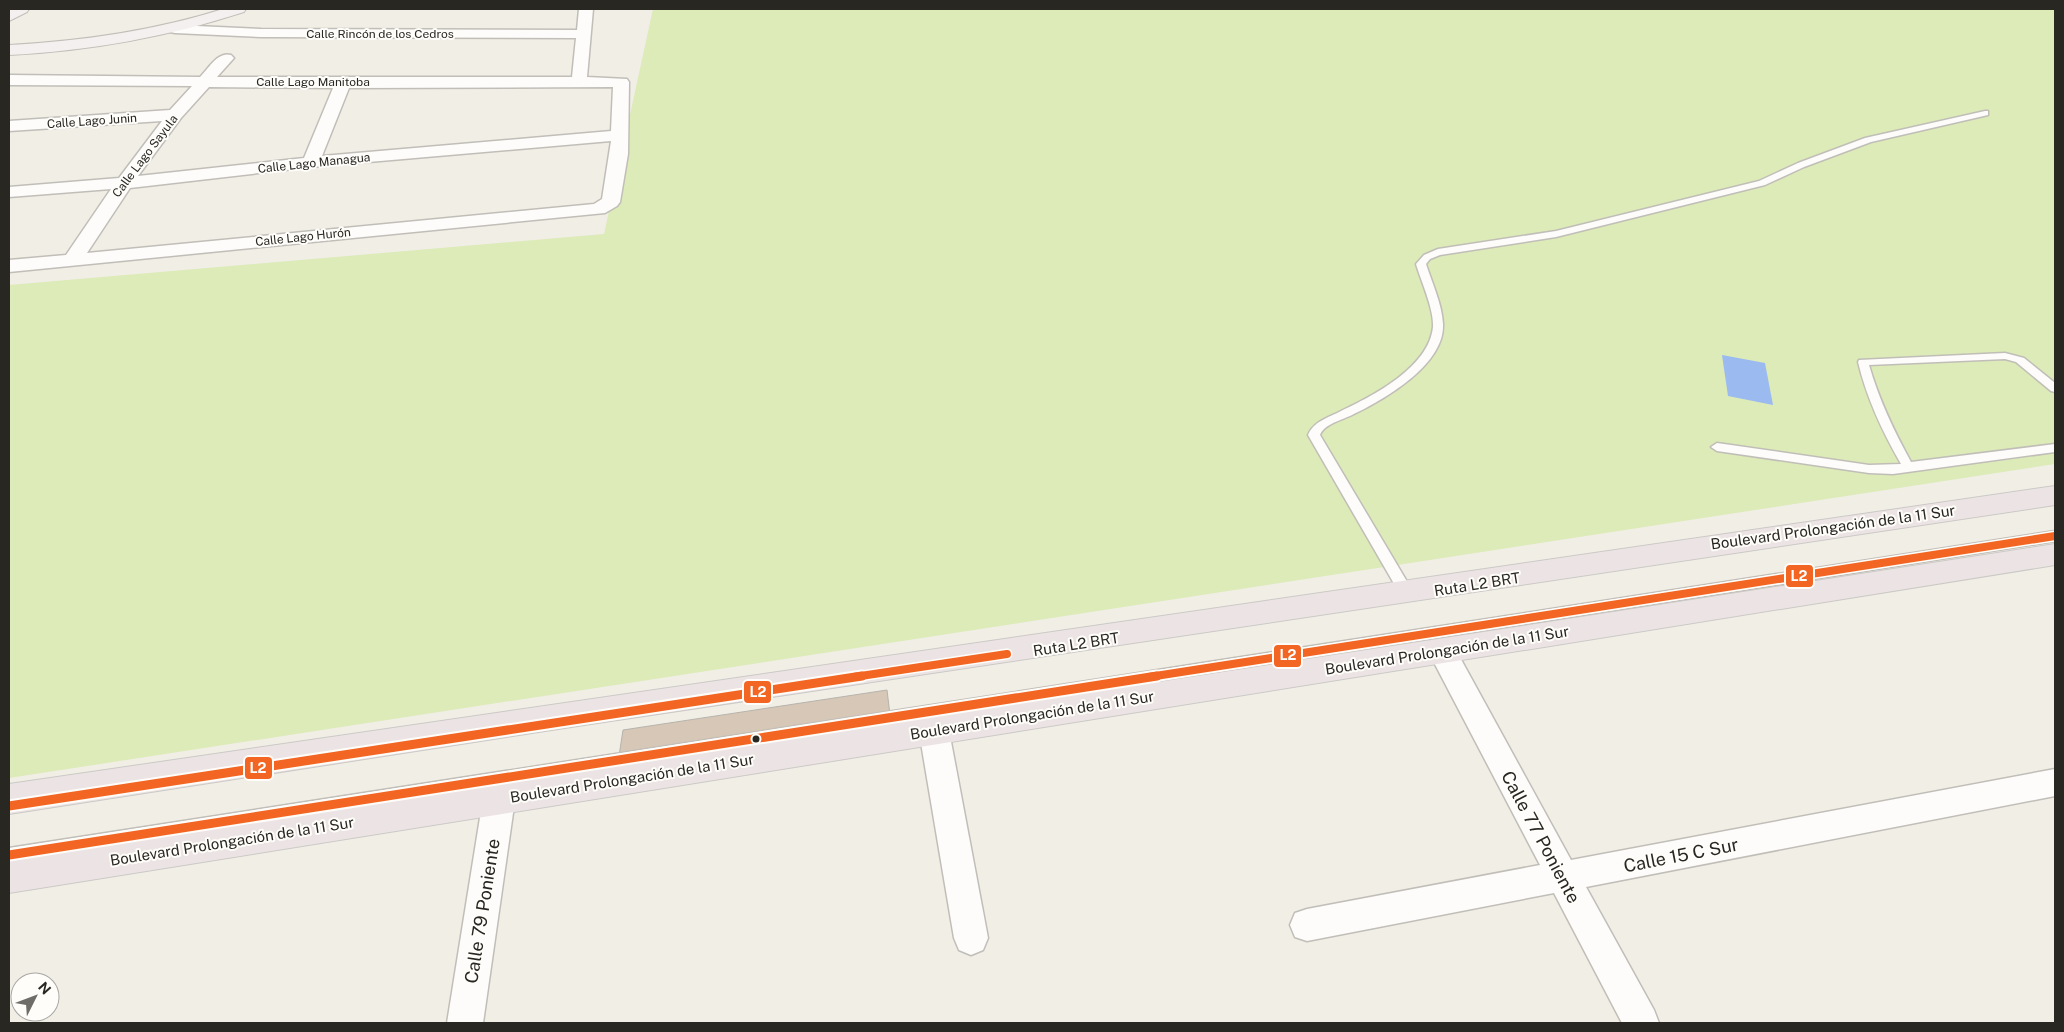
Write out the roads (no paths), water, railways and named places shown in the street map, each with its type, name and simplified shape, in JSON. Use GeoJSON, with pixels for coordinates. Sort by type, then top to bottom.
{"type":"FeatureCollection","features":[{"type":"Feature","properties":{"kind":"main road","name":"Boulevard Prolongación de la 11 Sur"},"geometry":{"type":"LineString","coordinates":[[9,799],[1405,590],[2055,496]]}},
{"type":"Feature","properties":{"kind":"main road","name":"Boulevard Prolongación de la 11 Sur"},"geometry":{"type":"LineString","coordinates":[[9,876],[2055,554]]}},
{"type":"Feature","properties":{"kind":"street"},"geometry":{"type":"LineString","coordinates":[[9,16],[21,9]]}},
{"type":"Feature","properties":{"kind":"street"},"geometry":{"type":"LineString","coordinates":[[9,36],[40,40],[72,39],[102,35],[167,22],[210,9]]}},
{"type":"Feature","properties":{"kind":"street"},"geometry":{"type":"LineString","coordinates":[[9,50],[96,43],[175,29],[238,9]]}},
{"type":"Feature","properties":{"kind":"street"},"geometry":{"type":"LineString","coordinates":[[579,82],[586,9]]}},
{"type":"Feature","properties":{"kind":"street","name":"Calle Rincón de los Cedros"},"geometry":{"type":"LineString","coordinates":[[175,29],[261,33],[585,34]]}},
{"type":"Feature","properties":{"kind":"street"},"geometry":{"type":"LineString","coordinates":[[246,44],[261,33]]}},
{"type":"Feature","properties":{"kind":"street","name":"Calle Lago Sayula"},"geometry":{"type":"LineString","coordinates":[[72,260],[124,183],[176,115],[226,58]]}},
{"type":"Feature","properties":{"kind":"street","name":"Calle Lago Manitoba"},"geometry":{"type":"LineString","coordinates":[[11,81],[343,83],[618,81],[621,82],[619,135]]}},
{"type":"Feature","properties":{"kind":"street"},"geometry":{"type":"LineString","coordinates":[[311,162],[343,83]]}},
{"type":"Feature","properties":{"kind":"street","name":"Calle Lago Junin"},"geometry":{"type":"LineString","coordinates":[[9,126],[176,115]]}},
{"type":"Feature","properties":{"kind":"street","name":"Calle Lago Managua"},"geometry":{"type":"LineString","coordinates":[[9,192],[124,183],[311,162],[619,135]]}},
{"type":"Feature","properties":{"kind":"street","name":"Calle Lago Hurón"},"geometry":{"type":"LineString","coordinates":[[9,266],[598,209],[611,202],[619,154],[619,135]]}},
{"type":"Feature","properties":{"kind":"street","name":"Calle 77 Poniente"},"geometry":{"type":"LineString","coordinates":[[1442,651],[1641,1023]]}},
{"type":"Feature","properties":{"kind":"street"},"geometry":{"type":"LineString","coordinates":[[934,731],[971,938]]}},
{"type":"Feature","properties":{"kind":"street","name":"Calle 15 C Sur"},"geometry":{"type":"LineString","coordinates":[[1307,925],[1563,878],[2055,783]]}},
{"type":"Feature","properties":{"kind":"street","name":"Calle 79 Poniente"},"geometry":{"type":"LineString","coordinates":[[465,1023],[498,799]]}},
{"type":"Feature","properties":{"kind":"lane"},"geometry":{"type":"LineString","coordinates":[[1405,590],[1314,435],[1321,426],[1362,407],[1418,368],[1434,347],[1438,326],[1421,264],[1427,257],[1438,252],[1556,234],[1762,183],[1801,165],[1868,140],[1984,113]]}},
{"type":"Feature","properties":{"kind":"lane"},"geometry":{"type":"LineString","coordinates":[[1908,467],[1886,427],[1870,390],[1863,362],[2005,356],[2020,360],[2055,388]]}},
{"type":"Feature","properties":{"kind":"lane"},"geometry":{"type":"LineString","coordinates":[[1717,447],[1893,470],[2055,448]]}},
{"type":"Feature","properties":{"kind":"lane","name":"Ruta L2 BRT"},"geometry":{"type":"LineString","coordinates":[[9,806],[2055,496]]}},
{"type":"Feature","properties":{"kind":"lane"},"geometry":{"type":"LineString","coordinates":[[9,855],[2055,536]]}},
{"type":"Feature","properties":{"kind":"water"},"geometry":{"type":"Polygon","coordinates":[[[1722,355],[1765,363],[1773,405],[1728,396],[1722,355]]]}}]}
